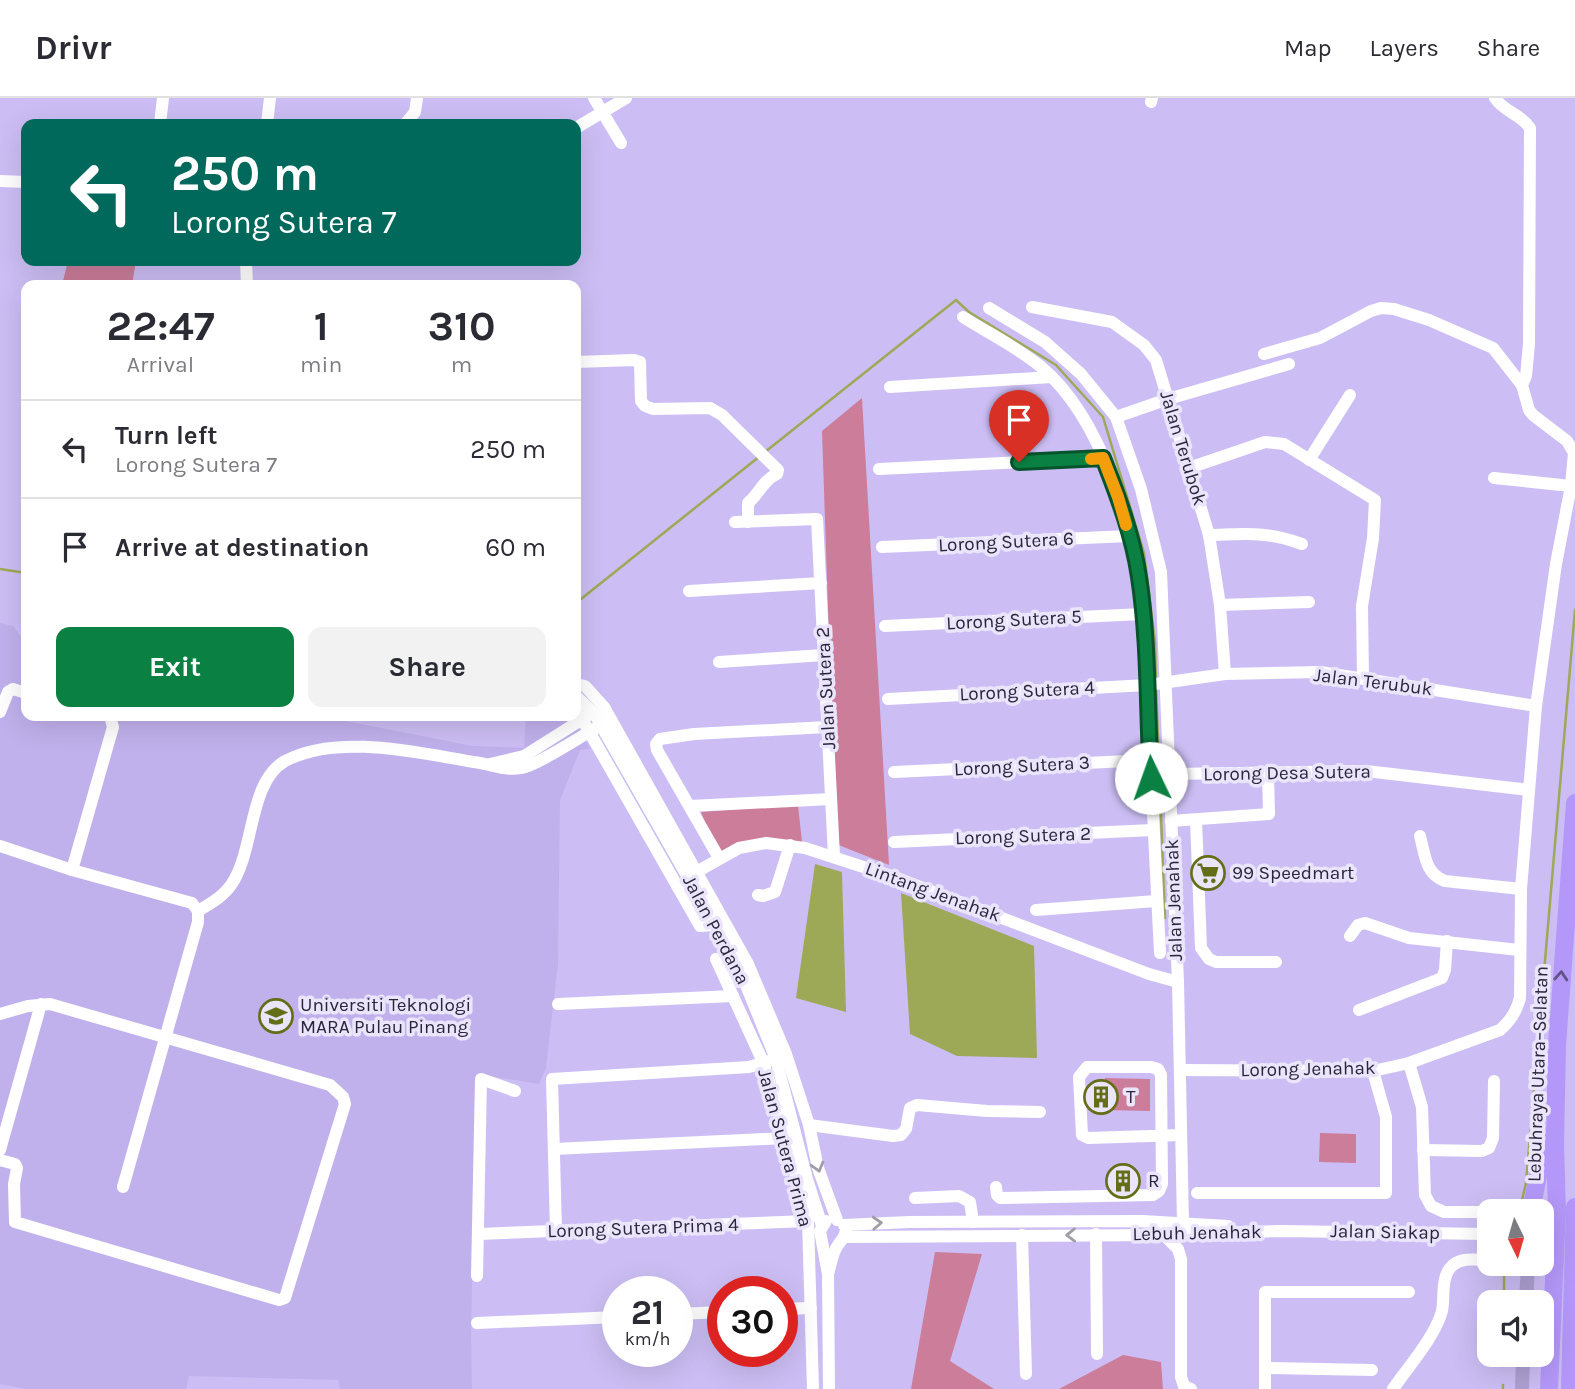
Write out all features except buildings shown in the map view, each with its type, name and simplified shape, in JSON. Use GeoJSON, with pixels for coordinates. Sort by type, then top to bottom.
{"type":"FeatureCollection","features":[{"type":"Feature","properties":{"kind":"highway","name":"Lebuhraya Utara–Selatan"},"geometry":{"type":"LineString","coordinates":[[1549,1389],[1556,1213],[1557,1045],[1575,803]]}},
{"type":"Feature","properties":{"kind":"highway"},"geometry":{"type":"LineString","coordinates":[[1534,1199],[1544,1153],[1557,1045]]}},
{"type":"Feature","properties":{"kind":"highway"},"geometry":{"type":"LineString","coordinates":[[1570,1389],[1575,1207]]}},
{"type":"Feature","properties":{"kind":"main road"},"geometry":{"type":"LineString","coordinates":[[1522,1389],[1523,1367]]}},
{"type":"Feature","properties":{"kind":"street"},"geometry":{"type":"LineString","coordinates":[[161,119],[163,98]]}},
{"type":"Feature","properties":{"kind":"street"},"geometry":{"type":"LineString","coordinates":[[268,119],[270,98]]}},
{"type":"Feature","properties":{"kind":"street"},"geometry":{"type":"LineString","coordinates":[[409,119],[415,112],[417,98]]}},
{"type":"Feature","properties":{"kind":"street"},"geometry":{"type":"LineString","coordinates":[[594,98],[621,143]]}},
{"type":"Feature","properties":{"kind":"street"},"geometry":{"type":"LineString","coordinates":[[581,125],[626,98]]}},
{"type":"Feature","properties":{"kind":"street"},"geometry":{"type":"LineString","coordinates":[[1495,98],[1508,112],[1517,114],[1530,128],[1529,344],[1528,363],[1522,385]]}},
{"type":"Feature","properties":{"kind":"street"},"geometry":{"type":"LineString","coordinates":[[0,181],[21,182]]}},
{"type":"Feature","properties":{"kind":"street","name":"Jalan Terubok"},"geometry":{"type":"LineString","coordinates":[[1032,307],[1091,317],[1120,326],[1144,345],[1156,360],[1209,535],[1220,605],[1225,674]]}},
{"type":"Feature","properties":{"kind":"street","name":"Jalan Jenahak"},"geometry":{"type":"LineString","coordinates":[[989,308],[1045,342],[1081,374],[1116,417],[1141,489],[1161,572],[1178,982],[1183,1223]]}},
{"type":"Feature","properties":{"kind":"street"},"geometry":{"type":"LineString","coordinates":[[1264,354],[1320,338],[1381,308],[1394,309],[1429,320],[1493,348],[1522,385],[1529,410],[1538,422],[1567,441],[1574,453],[1535,706],[1519,950],[1409,938],[1365,923],[1358,925],[1350,936]]}},
{"type":"Feature","properties":{"kind":"street"},"geometry":{"type":"LineString","coordinates":[[963,317],[1039,365],[1052,377],[1076,405],[1103,458],[1118,497],[1139,574],[1143,614],[1160,953]]}},
{"type":"Feature","properties":{"kind":"street","name":"Jalan Sutera 2"},"geometry":{"type":"LineString","coordinates":[[581,362],[640,362],[641,401],[645,406],[653,409],[710,408],[722,415],[778,470],[777,474],[764,483],[760,493],[748,503],[742,522],[817,519],[834,856]]}},
{"type":"Feature","properties":{"kind":"street"},"geometry":{"type":"LineString","coordinates":[[1116,417],[1289,364]]}},
{"type":"Feature","properties":{"kind":"street"},"geometry":{"type":"LineString","coordinates":[[890,387],[1052,377]]}},
{"type":"Feature","properties":{"kind":"street"},"geometry":{"type":"LineString","coordinates":[[1309,460],[1350,396]]}},
{"type":"Feature","properties":{"kind":"street"},"geometry":{"type":"LineString","coordinates":[[1189,468],[1265,443],[1284,444],[1375,500],[1373,537],[1362,606],[1363,678]]}},
{"type":"Feature","properties":{"kind":"street"},"geometry":{"type":"LineString","coordinates":[[879,469],[1103,458]]}},
{"type":"Feature","properties":{"kind":"street"},"geometry":{"type":"LineString","coordinates":[[1494,478],[1571,486]]}},
{"type":"Feature","properties":{"kind":"street"},"geometry":{"type":"LineString","coordinates":[[1209,535],[1264,533],[1302,544]]}},
{"type":"Feature","properties":{"kind":"street","name":"Lorong Sutera 6"},"geometry":{"type":"LineString","coordinates":[[882,547],[1129,536]]}},
{"type":"Feature","properties":{"kind":"street"},"geometry":{"type":"LineString","coordinates":[[689,590],[821,583]]}},
{"type":"Feature","properties":{"kind":"street"},"geometry":{"type":"LineString","coordinates":[[1220,605],[1309,602]]}},
{"type":"Feature","properties":{"kind":"street","name":"Lorong Sutera 5"},"geometry":{"type":"LineString","coordinates":[[885,626],[1143,614]]}},
{"type":"Feature","properties":{"kind":"street"},"geometry":{"type":"LineString","coordinates":[[719,662],[824,655]]}},
{"type":"Feature","properties":{"kind":"street","name":"Jalan Terubuk"},"geometry":{"type":"LineString","coordinates":[[1167,682],[1225,674],[1320,672],[1535,706]]}},
{"type":"Feature","properties":{"kind":"street","name":"Lorong Sutera 4"},"geometry":{"type":"LineString","coordinates":[[888,699],[1167,682]]}},
{"type":"Feature","properties":{"kind":"street"},"geometry":{"type":"LineString","coordinates":[[581,685],[585,686],[589,713],[600,725],[700,926],[715,925]]}},
{"type":"Feature","properties":{"kind":"street"},"geometry":{"type":"LineString","coordinates":[[0,712],[8,692],[13,689],[21,691]]}},
{"type":"Feature","properties":{"kind":"street","name":"Jalan Perdana"},"geometry":{"type":"LineString","coordinates":[[589,713],[600,725],[748,964],[808,1125],[818,1168],[841,1231]]}},
{"type":"Feature","properties":{"kind":"street"},"geometry":{"type":"LineString","coordinates":[[72,870],[113,727],[111,721]]}},
{"type":"Feature","properties":{"kind":"street"},"geometry":{"type":"LineString","coordinates":[[490,764],[524,756],[577,721]]}},
{"type":"Feature","properties":{"kind":"street"},"geometry":{"type":"LineString","coordinates":[[198,911],[216,900],[232,884],[244,854],[265,781],[273,770],[283,763],[312,751],[362,747],[490,764],[506,770],[525,768],[600,725]]}},
{"type":"Feature","properties":{"kind":"street"},"geometry":{"type":"LineString","coordinates":[[719,858],[657,750],[656,744],[660,738],[827,727]]}},
{"type":"Feature","properties":{"kind":"street","name":"Lorong Sutera 3"},"geometry":{"type":"LineString","coordinates":[[894,772],[1150,760]]}},
{"type":"Feature","properties":{"kind":"street","name":"Lorong Desa Sutera"},"geometry":{"type":"LineString","coordinates":[[1169,774],[1366,771],[1404,773],[1529,790]]}},
{"type":"Feature","properties":{"kind":"street"},"geometry":{"type":"LineString","coordinates":[[1171,821],[1269,814],[1268,773]]}},
{"type":"Feature","properties":{"kind":"street"},"geometry":{"type":"LineString","coordinates":[[690,806],[831,799]]}},
{"type":"Feature","properties":{"kind":"street"},"geometry":{"type":"LineString","coordinates":[[1196,820],[1201,948],[1209,959],[1216,962],[1276,962]]}},
{"type":"Feature","properties":{"kind":"street","name":"Lorong Sutera 2"},"geometry":{"type":"LineString","coordinates":[[894,842],[1153,831]]}},
{"type":"Feature","properties":{"kind":"street"},"geometry":{"type":"LineString","coordinates":[[1420,836],[1429,869],[1434,877],[1445,881],[1521,889]]}},
{"type":"Feature","properties":{"kind":"street","name":"Lintang Jenahak"},"geometry":{"type":"LineString","coordinates":[[693,874],[739,848],[766,843],[790,845],[834,856],[1149,974],[1178,982]]}},
{"type":"Feature","properties":{"kind":"street"},"geometry":{"type":"LineString","coordinates":[[758,895],[775,892],[790,845]]}},
{"type":"Feature","properties":{"kind":"street"},"geometry":{"type":"LineString","coordinates":[[0,846],[72,870],[192,903],[198,911],[198,922],[123,1187]]}},
{"type":"Feature","properties":{"kind":"street","name":"Jalan Perdana"},"geometry":{"type":"LineString","coordinates":[[693,874],[715,925],[737,963],[781,1056],[807,1179],[822,1226],[820,1233],[823,1240]]}},
{"type":"Feature","properties":{"kind":"street"},"geometry":{"type":"LineString","coordinates":[[1036,910],[1156,901]]}},
{"type":"Feature","properties":{"kind":"street"},"geometry":{"type":"LineString","coordinates":[[1359,1010],[1442,978],[1447,941]]}},
{"type":"Feature","properties":{"kind":"street","name":"Lorong Jenahak"},"geometry":{"type":"LineString","coordinates":[[1180,1070],[1373,1071],[1409,1063],[1500,1030],[1511,1021],[1520,998],[1519,950]]}},
{"type":"Feature","properties":{"kind":"street","name":"Jalan Sutera Prima"},"geometry":{"type":"LineString","coordinates":[[716,959],[763,1062],[808,1221],[813,1389]]}},
{"type":"Feature","properties":{"kind":"street"},"geometry":{"type":"LineString","coordinates":[[558,1004],[733,996]]}},
{"type":"Feature","properties":{"kind":"street"},"geometry":{"type":"LineString","coordinates":[[0,1150],[41,1004]]}},
{"type":"Feature","properties":{"kind":"street"},"geometry":{"type":"LineString","coordinates":[[0,1014],[50,1004],[330,1085],[343,1097],[345,1104],[285,1298],[279,1300],[15,1222],[14,1184],[17,1168],[15,1164],[0,1160]]}},
{"type":"Feature","properties":{"kind":"street"},"geometry":{"type":"LineString","coordinates":[[556,1231],[552,1079],[749,1067],[781,1056]]}},
{"type":"Feature","properties":{"kind":"street"},"geometry":{"type":"LineString","coordinates":[[1409,1063],[1422,1107],[1425,1195],[1430,1206],[1444,1212],[1477,1212]]}},
{"type":"Feature","properties":{"kind":"street"},"geometry":{"type":"LineString","coordinates":[[996,1187],[1000,1198],[1153,1195],[1159,1191],[1162,1184],[1163,1136],[1161,1075],[1158,1069],[1087,1067],[1079,1077],[1082,1135],[1088,1138],[1163,1136],[1181,1135]]}},
{"type":"Feature","properties":{"kind":"street"},"geometry":{"type":"LineString","coordinates":[[1197,1193],[1386,1192],[1386,1117],[1373,1071]]}},
{"type":"Feature","properties":{"kind":"street"},"geometry":{"type":"LineString","coordinates":[[477,1276],[481,1079],[515,1091]]}},
{"type":"Feature","properties":{"kind":"street"},"geometry":{"type":"LineString","coordinates":[[1423,1150],[1482,1151],[1489,1148],[1493,1138],[1494,1080]]}},
{"type":"Feature","properties":{"kind":"street"},"geometry":{"type":"LineString","coordinates":[[808,1125],[893,1136],[901,1135],[906,1129],[910,1108],[917,1105],[1040,1112]]}},
{"type":"Feature","properties":{"kind":"street"},"geometry":{"type":"LineString","coordinates":[[554,1149],[786,1138]]}},
{"type":"Feature","properties":{"kind":"street"},"geometry":{"type":"LineString","coordinates":[[915,1198],[959,1196],[970,1202]]}},
{"type":"Feature","properties":{"kind":"street"},"geometry":{"type":"LineString","coordinates":[[955,1222],[970,1202]]}},
{"type":"Feature","properties":{"kind":"street"},"geometry":{"type":"LineString","coordinates":[[970,1202],[973,1222]]}},
{"type":"Feature","properties":{"kind":"street"},"geometry":{"type":"LineString","coordinates":[[822,1226],[827,1220],[841,1231]]}},
{"type":"Feature","properties":{"kind":"street","name":"Lorong Sutera Prima 4"},"geometry":{"type":"LineString","coordinates":[[479,1234],[808,1221]]}},
{"type":"Feature","properties":{"kind":"street","name":"Lebuh Jenahak"},"geometry":{"type":"LineString","coordinates":[[841,1231],[955,1222],[1183,1223],[1280,1231]]}},
{"type":"Feature","properties":{"kind":"street"},"geometry":{"type":"LineString","coordinates":[[823,1240],[829,1244],[841,1231]]}},
{"type":"Feature","properties":{"kind":"street"},"geometry":{"type":"LineString","coordinates":[[828,1274],[841,1231]]}},
{"type":"Feature","properties":{"kind":"street","name":"Lebuh Jenahak"},"geometry":{"type":"LineString","coordinates":[[841,1231],[1022,1235],[1280,1231]]}},
{"type":"Feature","properties":{"kind":"street","name":"Jalan Siakap"},"geometry":{"type":"LineString","coordinates":[[1280,1231],[1477,1234]]}},
{"type":"Feature","properties":{"kind":"street"},"geometry":{"type":"LineString","coordinates":[[1096,1234],[1097,1354]]}},
{"type":"Feature","properties":{"kind":"street"},"geometry":{"type":"LineString","coordinates":[[1164,1234],[1178,1249],[1181,1259],[1181,1377],[1188,1387]]}},
{"type":"Feature","properties":{"kind":"street"},"geometry":{"type":"LineString","coordinates":[[1181,1259],[1189,1245],[1201,1234]]}},
{"type":"Feature","properties":{"kind":"street"},"geometry":{"type":"LineString","coordinates":[[1554,1234],[1575,1235]]}},
{"type":"Feature","properties":{"kind":"street"},"geometry":{"type":"LineString","coordinates":[[1022,1235],[1026,1374]]}},
{"type":"Feature","properties":{"kind":"street"},"geometry":{"type":"LineString","coordinates":[[823,1240],[828,1274],[829,1389]]}},
{"type":"Feature","properties":{"kind":"street"},"geometry":{"type":"LineString","coordinates":[[1393,1389],[1437,1326],[1446,1276],[1452,1265],[1464,1259],[1477,1260]]}},
{"type":"Feature","properties":{"kind":"street"},"geometry":{"type":"LineString","coordinates":[[1265,1389],[1265,1292],[1409,1292]]}},
{"type":"Feature","properties":{"kind":"street"},"geometry":{"type":"LineString","coordinates":[[798,1309],[811,1308]]}},
{"type":"Feature","properties":{"kind":"street"},"geometry":{"type":"LineString","coordinates":[[477,1323],[602,1318]]}},
{"type":"Feature","properties":{"kind":"street"},"geometry":{"type":"LineString","coordinates":[[1265,1368],[1372,1370]]}},
{"type":"Feature","properties":{"kind":"shaded area"},"geometry":{"type":"Polygon","coordinates":[[[67,266],[135,266],[133,280],[63,280],[67,266]]]}},
{"type":"Feature","properties":{"kind":"shaded area"},"geometry":{"type":"Polygon","coordinates":[[[862,398],[889,865],[836,844],[822,431],[862,398]]]}},
{"type":"Feature","properties":{"kind":"shaded area","name":"Universiti Teknologi MARA Pulau Pinang"},"geometry":{"type":"Polygon","coordinates":[[[0,623],[13,626],[21,637],[21,721],[346,721],[473,746],[524,748],[526,721],[575,721],[590,749],[580,750],[560,800],[558,963],[546,1068],[539,1084],[476,1074],[472,1389],[340,1389],[338,1380],[189,1376],[186,1389],[27,1389],[0,1384],[0,623]]]}},
{"type":"Feature","properties":{"kind":"shaded area"},"geometry":{"type":"Polygon","coordinates":[[[798,805],[802,842],[766,843],[719,858],[701,812],[798,805]]]}},
{"type":"Feature","properties":{"kind":"shaded area"},"geometry":{"type":"Polygon","coordinates":[[[815,864],[842,872],[846,1012],[796,998],[815,864]]]}},
{"type":"Feature","properties":{"kind":"shaded area"},"geometry":{"type":"Polygon","coordinates":[[[901,893],[1034,946],[1037,1058],[957,1056],[910,1034],[901,893]]]}},
{"type":"Feature","properties":{"kind":"shaded area"},"geometry":{"type":"Polygon","coordinates":[[[1105,1078],[1150,1079],[1150,1111],[1104,1110],[1105,1078]]]}},
{"type":"Feature","properties":{"kind":"shaded area"},"geometry":{"type":"Polygon","coordinates":[[[1320,1133],[1356,1134],[1356,1163],[1319,1162],[1320,1133]]]}},
{"type":"Feature","properties":{"kind":"shaded area"},"geometry":{"type":"Polygon","coordinates":[[[935,1252],[982,1254],[950,1361],[994,1389],[911,1389],[935,1252]]]}},
{"type":"Feature","properties":{"kind":"shaded area"},"geometry":{"type":"Polygon","coordinates":[[[1123,1355],[1161,1362],[1163,1389],[1059,1389],[1123,1355]]]}},
{"type":"Feature","properties":{"kind":"waterway"},"geometry":{"type":"LineString","coordinates":[[765,452],[956,300],[969,312],[1056,365],[1103,417],[1144,553],[1155,642],[1156,680]]}},
{"type":"Feature","properties":{"kind":"waterway"},"geometry":{"type":"LineString","coordinates":[[581,599],[760,456]]}},
{"type":"Feature","properties":{"kind":"waterway"},"geometry":{"type":"LineString","coordinates":[[0,569],[21,572]]}},
{"type":"Feature","properties":{"kind":"waterway"},"geometry":{"type":"LineString","coordinates":[[1522,1199],[1526,1183],[1575,610]]}},
{"type":"Feature","properties":{"kind":"waterway"},"geometry":{"type":"LineString","coordinates":[[1156,687],[1165,918]]}},
{"type":"Feature","properties":{"kind":"waterway"},"geometry":{"type":"LineString","coordinates":[[1504,1276],[1504,1290]]}},
{"type":"Feature","properties":{"kind":"slow traffic"},"geometry":{"type":"LineString","coordinates":[[1091,459],[1103,458],[1126,525]]}},
{"type":"Feature","properties":{"kind":"place","name":"99 Speedmart"},"geometry":{"type":"Point","coordinates":[1208,873]}},
{"type":"Feature","properties":{"kind":"place","name":"Universiti Teknologi MARA Pulau Pinang"},"geometry":{"type":"Point","coordinates":[276,1016]}},
{"type":"Feature","properties":{"kind":"place","name":"T"},"geometry":{"type":"Point","coordinates":[1101,1097]}},
{"type":"Feature","properties":{"kind":"place","name":"R"},"geometry":{"type":"Point","coordinates":[1123,1181]}},
{"type":"Feature","properties":{"kind":"route"},"geometry":{"type":"LineString","coordinates":[[1019,462],[1103,458],[1118,497],[1139,574],[1151,778]]}}]}
